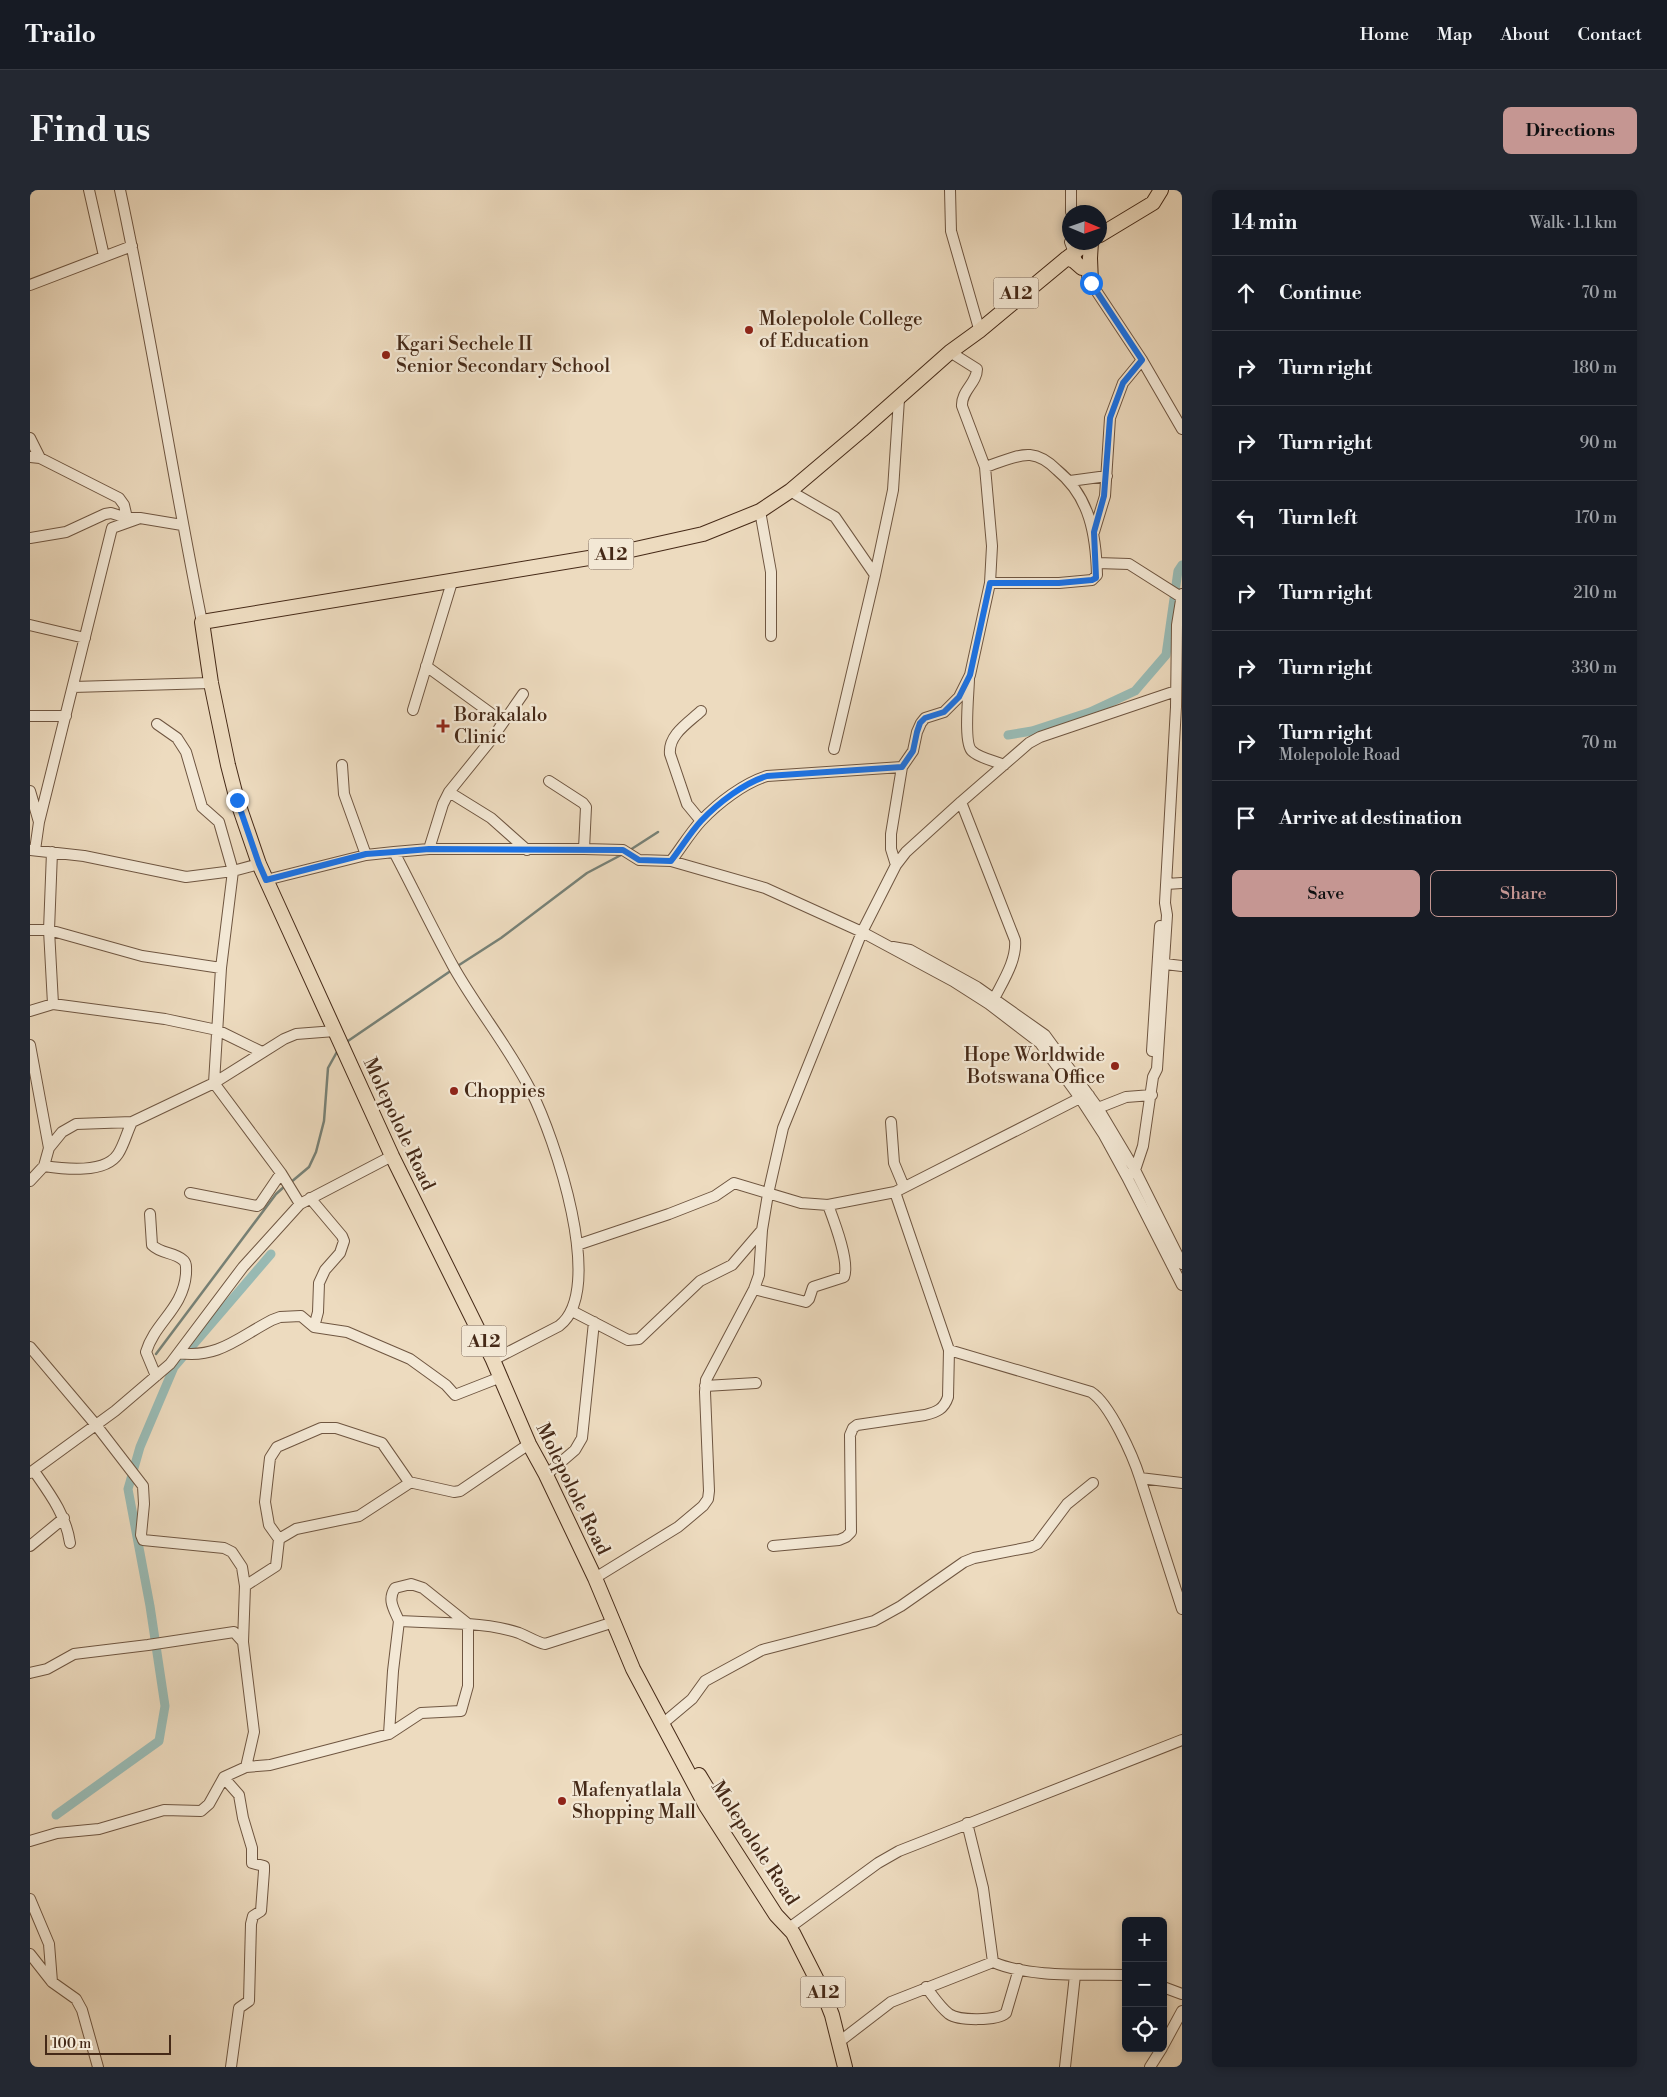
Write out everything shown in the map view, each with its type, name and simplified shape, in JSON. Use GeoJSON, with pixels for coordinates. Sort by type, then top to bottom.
{"type":"FeatureCollection","features":[{"type":"Feature","properties":{"kind":"main road"},"geometry":{"type":"LineString","coordinates":[[1107,222],[1160,190]]}},
{"type":"Feature","properties":{"kind":"main road"},"geometry":{"type":"LineString","coordinates":[[1107,231],[1153,203],[1160,190]]}},
{"type":"Feature","properties":{"kind":"main road","name":"A12"},"geometry":{"type":"LineString","coordinates":[[202,622],[613,554],[703,534],[760,510],[790,490],[899,399],[978,325],[1069,250]]}},
{"type":"Feature","properties":{"kind":"main road","name":"A12"},"geometry":{"type":"LineString","coordinates":[[954,349],[979,331],[1069,250]]}},
{"type":"Feature","properties":{"kind":"main road"},"geometry":{"type":"LineString","coordinates":[[1072,250],[1082,268]]}},
{"type":"Feature","properties":{"kind":"main road"},"geometry":{"type":"LineString","coordinates":[[1090,250],[1091,283]]}},
{"type":"Feature","properties":{"kind":"main road","name":"Molepolole Road"},"geometry":{"type":"LineString","coordinates":[[202,622],[211,682],[237,800],[266,880],[392,1156],[493,1360],[529,1444],[546,1475],[595,1578],[633,1669],[706,1806],[776,1915],[788,1926]]}},
{"type":"Feature","properties":{"kind":"main road","name":"Molepolole Road"},"geometry":{"type":"LineString","coordinates":[[614,1622],[667,1720],[782,1912],[823,1992],[845,2067]]}},
{"type":"Feature","properties":{"kind":"street"},"geometry":{"type":"LineString","coordinates":[[89,190],[104,256]]}},
{"type":"Feature","properties":{"kind":"street"},"geometry":{"type":"LineString","coordinates":[[120,190],[132,246],[182,525],[202,622]]}},
{"type":"Feature","properties":{"kind":"street"},"geometry":{"type":"LineString","coordinates":[[950,190],[951,231],[978,325]]}},
{"type":"Feature","properties":{"kind":"street"},"geometry":{"type":"LineString","coordinates":[[1071,190],[1071,205]]}},
{"type":"Feature","properties":{"kind":"street"},"geometry":{"type":"LineString","coordinates":[[30,285],[132,246]]}},
{"type":"Feature","properties":{"kind":"street"},"geometry":{"type":"LineString","coordinates":[[1082,268],[1142,360],[1182,429]]}},
{"type":"Feature","properties":{"kind":"street"},"geometry":{"type":"LineString","coordinates":[[954,349],[977,368],[974,379],[962,400],[962,406],[986,467],[992,546],[990,583],[970,675],[969,747],[975,753],[1004,765]]}},
{"type":"Feature","properties":{"kind":"street"},"geometry":{"type":"LineString","coordinates":[[1094,532],[1102,507],[1107,476],[1110,418],[1123,383],[1142,360]]}},
{"type":"Feature","properties":{"kind":"street"},"geometry":{"type":"LineString","coordinates":[[834,749],[893,490],[899,399]]}},
{"type":"Feature","properties":{"kind":"street"},"geometry":{"type":"LineString","coordinates":[[30,438],[35,458],[119,498],[124,505],[122,516],[112,528],[66,716],[36,826],[33,850],[84,856],[186,876],[233,871],[259,864]]}},
{"type":"Feature","properties":{"kind":"street"},"geometry":{"type":"LineString","coordinates":[[986,467],[1021,456],[1035,456],[1051,464],[1070,481],[1087,512],[1094,532],[1097,563],[1097,575],[1092,580],[1059,583],[990,583]]}},
{"type":"Feature","properties":{"kind":"street"},"geometry":{"type":"LineString","coordinates":[[1070,481],[1107,476]]}},
{"type":"Feature","properties":{"kind":"street"},"geometry":{"type":"LineString","coordinates":[[790,490],[835,517],[875,575]]}},
{"type":"Feature","properties":{"kind":"street"},"geometry":{"type":"LineString","coordinates":[[760,510],[771,572],[771,636]]}},
{"type":"Feature","properties":{"kind":"street"},"geometry":{"type":"LineString","coordinates":[[30,538],[66,532],[106,514],[182,525]]}},
{"type":"Feature","properties":{"kind":"street"},"geometry":{"type":"LineString","coordinates":[[112,528],[140,518]]}},
{"type":"Feature","properties":{"kind":"street"},"geometry":{"type":"LineString","coordinates":[[1097,563],[1130,564],[1182,596],[1176,691],[1179,707],[1165,903],[1167,915],[1165,964],[1159,979]]}},
{"type":"Feature","properties":{"kind":"street"},"geometry":{"type":"LineString","coordinates":[[413,710],[452,582]]}},
{"type":"Feature","properties":{"kind":"street"},"geometry":{"type":"LineString","coordinates":[[30,625],[85,638]]}},
{"type":"Feature","properties":{"kind":"street"},"geometry":{"type":"LineString","coordinates":[[426,666],[503,722]]}},
{"type":"Feature","properties":{"kind":"street"},"geometry":{"type":"LineString","coordinates":[[896,865],[891,834],[902,767],[913,751],[920,723],[925,718],[944,712],[959,697],[970,675]]}},
{"type":"Feature","properties":{"kind":"street"},"geometry":{"type":"LineString","coordinates":[[73,686],[211,682]]}},
{"type":"Feature","properties":{"kind":"street"},"geometry":{"type":"LineString","coordinates":[[595,1578],[678,1528],[703,1506],[709,1491],[705,1386],[708,1374],[754,1289],[759,1269],[762,1230],[768,1194],[789,1112],[862,932],[896,865],[906,852],[1029,743],[1040,737],[1176,691]]}},
{"type":"Feature","properties":{"kind":"street"},"geometry":{"type":"LineString","coordinates":[[429,849],[443,804],[449,792],[522,694]]}},
{"type":"Feature","properties":{"kind":"street"},"geometry":{"type":"LineString","coordinates":[[701,711],[672,738],[669,746],[670,754],[688,804],[701,820]]}},
{"type":"Feature","properties":{"kind":"street"},"geometry":{"type":"LineString","coordinates":[[30,716],[66,716]]}},
{"type":"Feature","properties":{"kind":"street"},"geometry":{"type":"LineString","coordinates":[[158,724],[177,738],[186,752],[202,807],[219,822],[233,871],[221,968],[214,1083],[281,1172],[300,1204]]}},
{"type":"Feature","properties":{"kind":"street"},"geometry":{"type":"LineString","coordinates":[[342,764],[344,794],[366,854]]}},
{"type":"Feature","properties":{"kind":"street"},"geometry":{"type":"LineString","coordinates":[[671,861],[701,820],[743,786],[767,776],[902,767]]}},
{"type":"Feature","properties":{"kind":"street"},"geometry":{"type":"LineString","coordinates":[[549,782],[583,803],[586,807],[584,849]]}},
{"type":"Feature","properties":{"kind":"street"},"geometry":{"type":"LineString","coordinates":[[30,791],[36,826]]}},
{"type":"Feature","properties":{"kind":"street"},"geometry":{"type":"LineString","coordinates":[[449,792],[490,818],[527,850]]}},
{"type":"Feature","properties":{"kind":"street"},"geometry":{"type":"LineString","coordinates":[[961,802],[1015,940],[1014,953],[992,1001]]}},
{"type":"Feature","properties":{"kind":"street"},"geometry":{"type":"LineString","coordinates":[[266,880],[366,854],[429,849],[584,849],[623,850],[639,860],[671,861],[764,888],[862,932],[885,945],[910,950],[977,986],[992,1001],[1045,1036],[1131,1174],[1182,1264]]}},
{"type":"Feature","properties":{"kind":"street"},"geometry":{"type":"LineString","coordinates":[[52,852],[49,930],[53,1004]]}},
{"type":"Feature","properties":{"kind":"street"},"geometry":{"type":"LineString","coordinates":[[394,852],[453,966],[532,1092],[563,1170],[577,1245],[579,1268],[578,1290],[572,1311],[565,1322],[493,1360]]}},
{"type":"Feature","properties":{"kind":"street"},"geometry":{"type":"LineString","coordinates":[[1166,884],[1182,883]]}},
{"type":"Feature","properties":{"kind":"street"},"geometry":{"type":"LineString","coordinates":[[1131,1174],[1144,1141],[1152,1095],[1154,1077],[1151,1068],[1159,979],[1161,915],[1165,903]]}},
{"type":"Feature","properties":{"kind":"street"},"geometry":{"type":"LineString","coordinates":[[30,930],[49,930],[142,956],[221,968]]}},
{"type":"Feature","properties":{"kind":"street"},"geometry":{"type":"LineString","coordinates":[[1165,964],[1182,966]]}},
{"type":"Feature","properties":{"kind":"street"},"geometry":{"type":"LineString","coordinates":[[30,1011],[53,1004],[165,1019],[217,1030],[262,1052]]}},
{"type":"Feature","properties":{"kind":"street"},"geometry":{"type":"LineString","coordinates":[[30,1181],[44,1166],[49,1148],[62,1132],[76,1124],[132,1122],[214,1083],[262,1052],[296,1034],[335,1031]]}},
{"type":"Feature","properties":{"kind":"street"},"geometry":{"type":"LineString","coordinates":[[30,1045],[33,1084],[49,1148]]}},
{"type":"Feature","properties":{"kind":"street"},"geometry":{"type":"LineString","coordinates":[[1098,1108],[1126,1098],[1152,1095]]}},
{"type":"Feature","properties":{"kind":"street"},"geometry":{"type":"LineString","coordinates":[[1084,1096],[1098,1108],[1131,1174]]}},
{"type":"Feature","properties":{"kind":"street"},"geometry":{"type":"LineString","coordinates":[[577,1245],[715,1196],[734,1183],[768,1194],[828,1206],[900,1190],[1084,1096]]}},
{"type":"Feature","properties":{"kind":"street"},"geometry":{"type":"LineString","coordinates":[[44,1166],[77,1170],[113,1160],[118,1154],[132,1122]]}},
{"type":"Feature","properties":{"kind":"street"},"geometry":{"type":"LineString","coordinates":[[773,1546],[839,1540],[846,1537],[851,1532],[852,1524],[850,1435],[853,1428],[861,1423],[936,1413],[942,1408],[948,1397],[949,1350],[900,1190],[894,1163],[891,1122]]}},
{"type":"Feature","properties":{"kind":"street"},"geometry":{"type":"LineString","coordinates":[[70,1543],[64,1518],[56,1502],[32,1472],[115,1411],[170,1364],[243,1267],[300,1204],[392,1156]]}},
{"type":"Feature","properties":{"kind":"street"},"geometry":{"type":"LineString","coordinates":[[190,1193],[257,1206],[281,1172]]}},
{"type":"Feature","properties":{"kind":"street"},"geometry":{"type":"LineString","coordinates":[[310,1198],[342,1236],[344,1242],[340,1252],[325,1270],[319,1283],[318,1312],[314,1327]]}},
{"type":"Feature","properties":{"kind":"street"},"geometry":{"type":"LineString","coordinates":[[754,1289],[806,1302],[813,1287],[844,1277],[846,1272],[845,1261],[828,1206]]}},
{"type":"Feature","properties":{"kind":"street"},"geometry":{"type":"LineString","coordinates":[[150,1214],[150,1240],[152,1245],[158,1251],[182,1258],[185,1262],[186,1272],[184,1287],[179,1301],[151,1339],[146,1352],[156,1376]]}},
{"type":"Feature","properties":{"kind":"street"},"geometry":{"type":"LineString","coordinates":[[572,1311],[628,1340],[639,1340],[700,1281],[732,1265],[762,1230]]}},
{"type":"Feature","properties":{"kind":"street"},"geometry":{"type":"LineString","coordinates":[[1174,1250],[1182,1285]]}},
{"type":"Feature","properties":{"kind":"street"},"geometry":{"type":"LineString","coordinates":[[179,1353],[192,1355],[222,1349],[247,1333],[280,1317],[301,1316],[314,1327],[346,1332],[410,1359],[456,1394],[501,1377]]}},
{"type":"Feature","properties":{"kind":"street"},"geometry":{"type":"LineString","coordinates":[[546,1475],[575,1450],[582,1438],[594,1322]]}},
{"type":"Feature","properties":{"kind":"street"},"geometry":{"type":"LineString","coordinates":[[30,1347],[96,1425],[143,1486],[144,1504],[140,1535],[143,1540],[224,1548],[232,1552],[242,1567],[245,1586],[243,1642],[254,1732],[246,1767]]}},
{"type":"Feature","properties":{"kind":"street"},"geometry":{"type":"LineString","coordinates":[[949,1350],[1091,1392],[1096,1396],[1127,1444],[1140,1478],[1182,1609]]}},
{"type":"Feature","properties":{"kind":"street"},"geometry":{"type":"LineString","coordinates":[[705,1386],[756,1383]]}},
{"type":"Feature","properties":{"kind":"street"},"geometry":{"type":"LineString","coordinates":[[245,1586],[276,1566],[279,1539],[269,1525],[265,1502],[270,1458],[277,1447],[321,1428],[336,1428],[382,1442],[409,1482],[454,1492],[460,1491],[529,1444]]}},
{"type":"Feature","properties":{"kind":"street"},"geometry":{"type":"LineString","coordinates":[[1140,1478],[1182,1483]]}},
{"type":"Feature","properties":{"kind":"street"},"geometry":{"type":"LineString","coordinates":[[279,1539],[296,1529],[360,1516],[409,1482]]}},
{"type":"Feature","properties":{"kind":"street"},"geometry":{"type":"LineString","coordinates":[[667,1720],[692,1699],[705,1681],[762,1650],[874,1621],[901,1606],[964,1562],[974,1558],[1038,1544],[1067,1504],[1093,1483]]}},
{"type":"Feature","properties":{"kind":"street"},"geometry":{"type":"LineString","coordinates":[[30,1546],[64,1518]]}},
{"type":"Feature","properties":{"kind":"street"},"geometry":{"type":"LineString","coordinates":[[389,1734],[393,1671],[399,1621],[392,1605],[391,1596],[395,1588],[411,1584],[423,1588],[468,1624]]}},
{"type":"Feature","properties":{"kind":"street"},"geometry":{"type":"LineString","coordinates":[[399,1621],[468,1624],[518,1633],[545,1644],[614,1622]]}},
{"type":"Feature","properties":{"kind":"street"},"geometry":{"type":"LineString","coordinates":[[30,1841],[57,1833],[100,1829],[164,1810],[200,1811],[209,1804],[224,1778],[246,1767],[270,1765],[389,1734],[421,1713],[461,1711],[468,1686],[468,1624]]}},
{"type":"Feature","properties":{"kind":"street"},"geometry":{"type":"LineString","coordinates":[[30,1673],[47,1669],[74,1654],[234,1632],[243,1642]]}},
{"type":"Feature","properties":{"kind":"street"},"geometry":{"type":"LineString","coordinates":[[788,1926],[887,1857],[967,1823],[1182,1740]]}},
{"type":"Feature","properties":{"kind":"street"},"geometry":{"type":"LineString","coordinates":[[224,1778],[239,1796],[252,1848],[252,1862],[264,1866],[261,1911],[253,1916],[251,1924],[248,2001],[239,2008],[231,2067]]}},
{"type":"Feature","properties":{"kind":"street"},"geometry":{"type":"LineString","coordinates":[[967,1823],[984,1888],[993,1962]]}},
{"type":"Feature","properties":{"kind":"street"},"geometry":{"type":"LineString","coordinates":[[30,1899],[49,1944],[52,1982]]}},
{"type":"Feature","properties":{"kind":"street"},"geometry":{"type":"LineString","coordinates":[[30,1954],[52,1982],[76,1999],[98,2067]]}},
{"type":"Feature","properties":{"kind":"street"},"geometry":{"type":"LineString","coordinates":[[839,2042],[891,2002],[993,1962],[1008,1968],[1075,1975],[1122,1975]]}},
{"type":"Feature","properties":{"kind":"street"},"geometry":{"type":"LineString","coordinates":[[926,1987],[945,2010],[955,2017],[994,2019],[1002,2017],[1006,2013],[1019,1969]]}},
{"type":"Feature","properties":{"kind":"street"},"geometry":{"type":"LineString","coordinates":[[1065,2067],[1075,1975]]}},
{"type":"Feature","properties":{"kind":"street"},"geometry":{"type":"LineString","coordinates":[[1167,1988],[1182,1994]]}},
{"type":"Feature","properties":{"kind":"street"},"geometry":{"type":"LineString","coordinates":[[1167,2038],[1182,2011]]}},
{"type":"Feature","properties":{"kind":"street"},"geometry":{"type":"LineString","coordinates":[[1150,2067],[1159,2052]]}},
{"type":"Feature","properties":{"kind":"waterway"},"geometry":{"type":"LineString","coordinates":[[1008,735],[1032,731],[1090,712],[1135,691],[1166,655],[1178,571],[1182,565]]}},
{"type":"Feature","properties":{"kind":"waterway"},"geometry":{"type":"LineString","coordinates":[[630,850],[658,832]]}},
{"type":"Feature","properties":{"kind":"waterway"},"geometry":{"type":"LineString","coordinates":[[456,967],[501,938],[587,873],[623,854]]}},
{"type":"Feature","properties":{"kind":"waterway"},"geometry":{"type":"LineString","coordinates":[[345,1043],[452,970]]}},
{"type":"Feature","properties":{"kind":"waterway"},"geometry":{"type":"LineString","coordinates":[[290,1183],[309,1167],[316,1152],[324,1121],[328,1068],[338,1050]]}},
{"type":"Feature","properties":{"kind":"waterway"},"geometry":{"type":"LineString","coordinates":[[156,1354],[276,1194],[285,1186]]}},
{"type":"Feature","properties":{"kind":"waterway"},"geometry":{"type":"LineString","coordinates":[[56,1815],[159,1741],[165,1706],[150,1606],[128,1489],[140,1447],[174,1367],[271,1254]]}},
{"type":"Feature","properties":{"kind":"place","name":"Molepolole College of Education"},"geometry":{"type":"Point","coordinates":[749,330]}},
{"type":"Feature","properties":{"kind":"place","name":"Kgari Sechele II Senior Secondary School"},"geometry":{"type":"Point","coordinates":[386,355]}},
{"type":"Feature","properties":{"kind":"place","name":"Borakalalo Clinic"},"geometry":{"type":"Point","coordinates":[443,726]}},
{"type":"Feature","properties":{"kind":"place","name":"Hope Worldwide Botswana Office"},"geometry":{"type":"Point","coordinates":[1115,1066]}},
{"type":"Feature","properties":{"kind":"place","name":"Choppies"},"geometry":{"type":"Point","coordinates":[454,1091]}},
{"type":"Feature","properties":{"kind":"place","name":"Mafenyatlala Shopping Mall"},"geometry":{"type":"Point","coordinates":[562,1801]}},
{"type":"Feature","properties":{"kind":"route"},"geometry":{"type":"LineString","coordinates":[[237,800],[266,880],[366,854],[429,849],[623,850],[639,860],[671,861],[701,820],[743,786],[754,780],[767,776],[830,770],[902,767],[911,756],[920,723],[925,718],[944,712],[959,697],[970,675],[990,583],[1059,583],[1096,578],[1094,532],[1102,507],[1107,476],[1110,418],[1123,383],[1142,360],[1091,283]]}}]}
